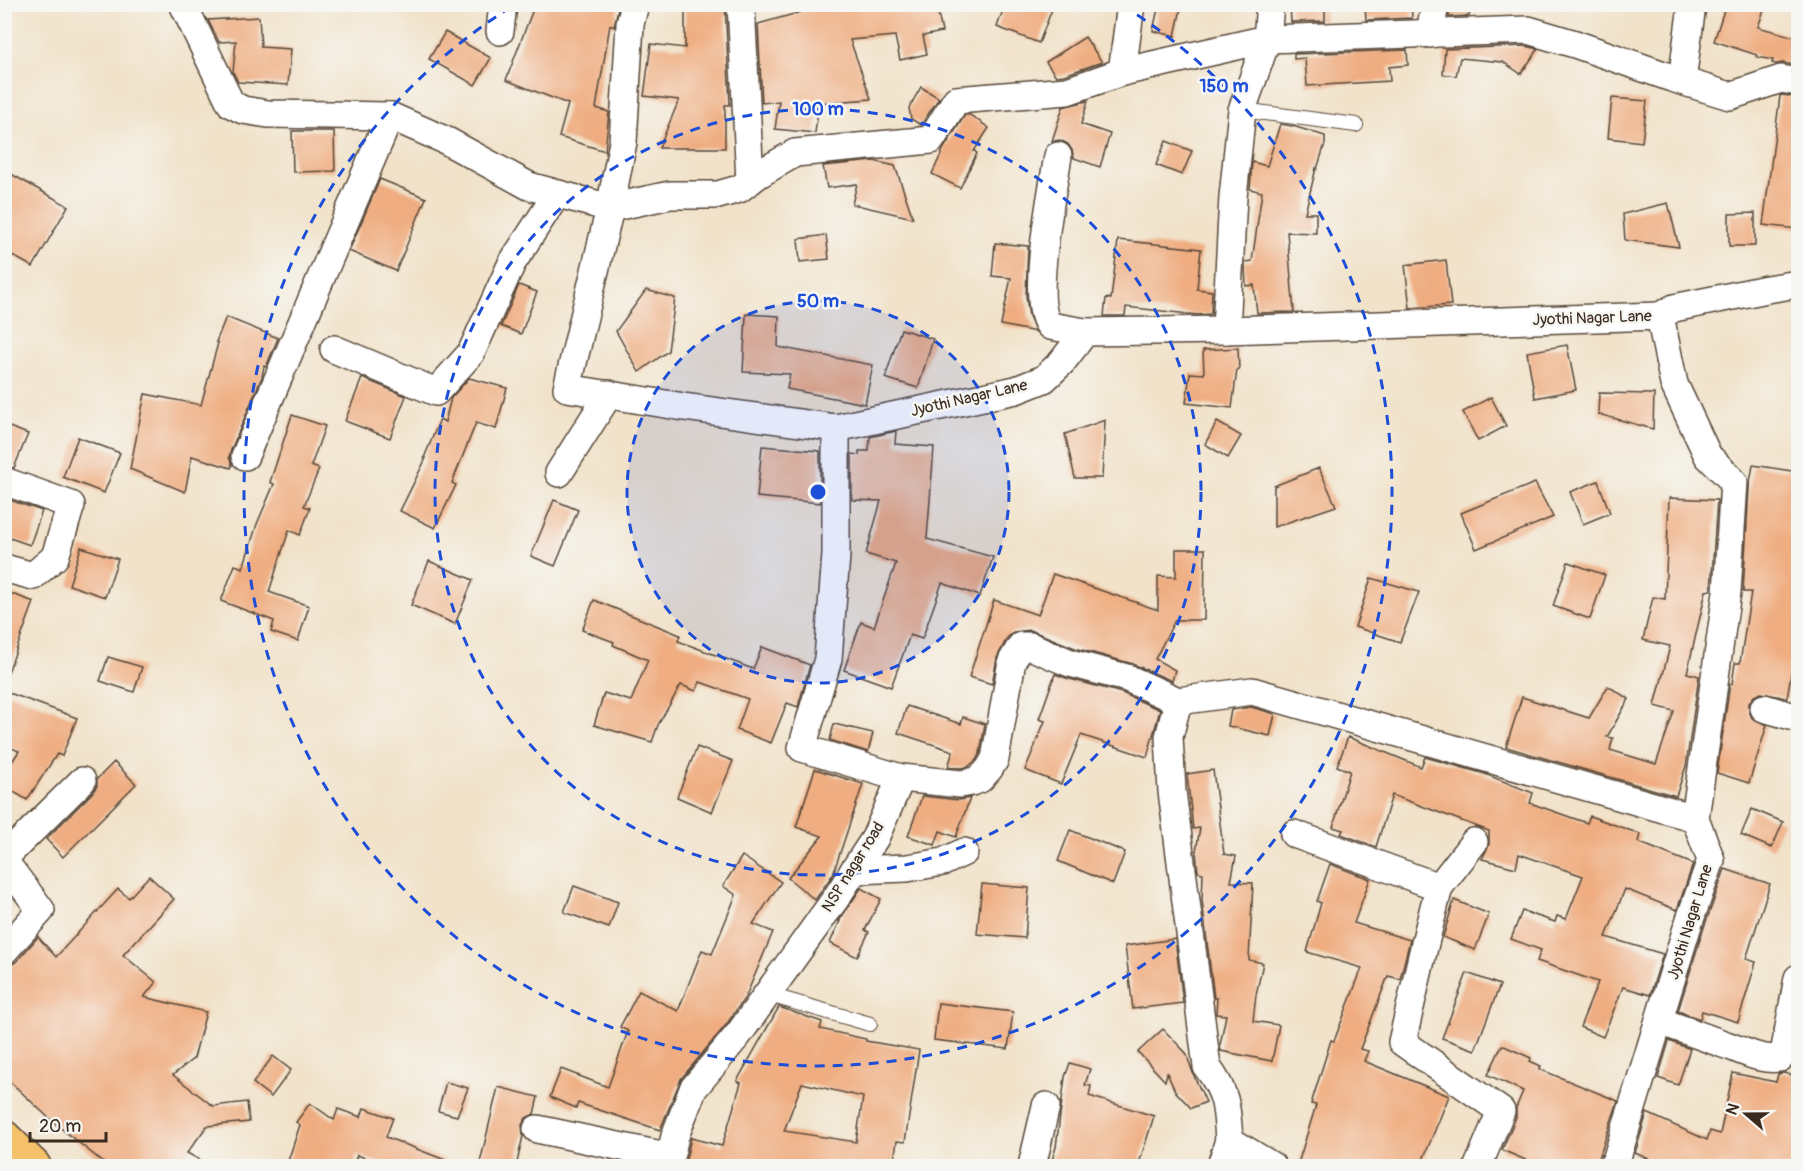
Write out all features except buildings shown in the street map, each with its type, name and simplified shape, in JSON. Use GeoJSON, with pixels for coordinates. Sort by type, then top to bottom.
{"type":"FeatureCollection","features":[{"type":"Feature","properties":{"kind":"main road"},"geometry":{"type":"LineString","coordinates":[[4,1137],[34,1167]]}},
{"type":"Feature","properties":{"kind":"street"},"geometry":{"type":"LineString","coordinates":[[183,4],[231,104],[243,110],[268,114],[390,116],[447,141],[530,186],[610,208],[669,195],[718,195],[739,189],[795,153],[931,140],[956,100],[1067,91],[1122,72],[1267,39],[1528,30],[1730,96],[1781,79],[1798,82]]}},
{"type":"Feature","properties":{"kind":"street"},"geometry":{"type":"LineString","coordinates":[[500,31],[502,4]]}},
{"type":"Feature","properties":{"kind":"street"},"geometry":{"type":"LineString","coordinates":[[635,4],[630,24],[622,142],[610,208],[567,388],[836,428],[836,555],[828,658],[802,748],[901,778],[961,784],[972,782],[985,774],[995,759],[1012,661],[1019,649],[1030,645],[1070,663],[1127,678],[1178,701],[1252,691],[1695,818]]}},
{"type":"Feature","properties":{"kind":"street"},"geometry":{"type":"LineString","coordinates":[[741,4],[750,181]]}},
{"type":"Feature","properties":{"kind":"street"},"geometry":{"type":"LineString","coordinates":[[1122,72],[1131,4]]}},
{"type":"Feature","properties":{"kind":"street"},"geometry":{"type":"LineString","coordinates":[[1226,330],[1233,197],[1242,110],[1267,39],[1270,4]]}},
{"type":"Feature","properties":{"kind":"street"},"geometry":{"type":"LineString","coordinates":[[1430,34],[1436,4]]}},
{"type":"Feature","properties":{"kind":"street"},"geometry":{"type":"LineString","coordinates":[[1682,81],[1692,5]]}},
{"type":"Feature","properties":{"kind":"street"},"geometry":{"type":"LineString","coordinates":[[245,456],[390,116]]}},
{"type":"Feature","properties":{"kind":"street"},"geometry":{"type":"LineString","coordinates":[[1058,156],[1042,257],[1043,315],[1050,326],[1085,332]]}},
{"type":"Feature","properties":{"kind":"street"},"geometry":{"type":"LineString","coordinates":[[334,349],[436,392],[471,353],[512,263],[557,194]]}},
{"type":"Feature","properties":{"kind":"street"},"geometry":{"type":"LineString","coordinates":[[1660,316],[1674,308],[1798,284]]}},
{"type":"Feature","properties":{"kind":"street","name":"Jyothi Nagar Lane"},"geometry":{"type":"LineString","coordinates":[[836,428],[1026,387],[1044,379],[1055,369],[1085,332],[1226,330],[1660,316],[1674,384],[1708,456],[1734,482],[1727,592],[1695,818],[1710,860],[1615,1164],[1612,1167]]}},
{"type":"Feature","properties":{"kind":"street"},"geometry":{"type":"LineString","coordinates":[[559,473],[609,394]]}},
{"type":"Feature","properties":{"kind":"street"},"geometry":{"type":"LineString","coordinates":[[4,481],[71,505],[55,557],[33,576],[4,568]]}},
{"type":"Feature","properties":{"kind":"street"},"geometry":{"type":"LineString","coordinates":[[1178,701],[1169,737],[1172,791],[1207,1067],[1218,1082],[1226,1104],[1229,1140],[1221,1167]]}},
{"type":"Feature","properties":{"kind":"street"},"geometry":{"type":"LineString","coordinates":[[1764,708],[1798,718]]}},
{"type":"Feature","properties":{"kind":"street","name":"NSP nagar road"},"geometry":{"type":"LineString","coordinates":[[669,1162],[675,1136],[693,1089],[738,1035],[836,898],[875,838],[901,778]]}},
{"type":"Feature","properties":{"kind":"street"},"geometry":{"type":"LineString","coordinates":[[4,951],[42,910],[4,860],[82,781]]}},
{"type":"Feature","properties":{"kind":"street"},"geometry":{"type":"LineString","coordinates":[[1294,834],[1439,887]]}},
{"type":"Feature","properties":{"kind":"street"},"geometry":{"type":"LineString","coordinates":[[1474,842],[1439,887],[1402,1042],[1500,1112],[1478,1167]]}},
{"type":"Feature","properties":{"kind":"street"},"geometry":{"type":"LineString","coordinates":[[854,870],[907,868],[943,862],[964,852]]}},
{"type":"Feature","properties":{"kind":"street"},"geometry":{"type":"LineString","coordinates":[[1659,1021],[1754,1057],[1780,1058],[1785,1049],[1798,978]]}},
{"type":"Feature","properties":{"kind":"street"},"geometry":{"type":"LineString","coordinates":[[1032,1167],[1046,1106]]}},
{"type":"Feature","properties":{"kind":"street"},"geometry":{"type":"LineString","coordinates":[[537,1129],[669,1162]]}},
{"type":"Feature","properties":{"kind":"street"},"geometry":{"type":"LineString","coordinates":[[1229,1140],[1272,1167]]}},
{"type":"Feature","properties":{"kind":"lane"},"geometry":{"type":"LineString","coordinates":[[1242,110],[1356,125]]}},
{"type":"Feature","properties":{"kind":"lane"},"geometry":{"type":"LineString","coordinates":[[766,994],[870,1024]]}}]}
